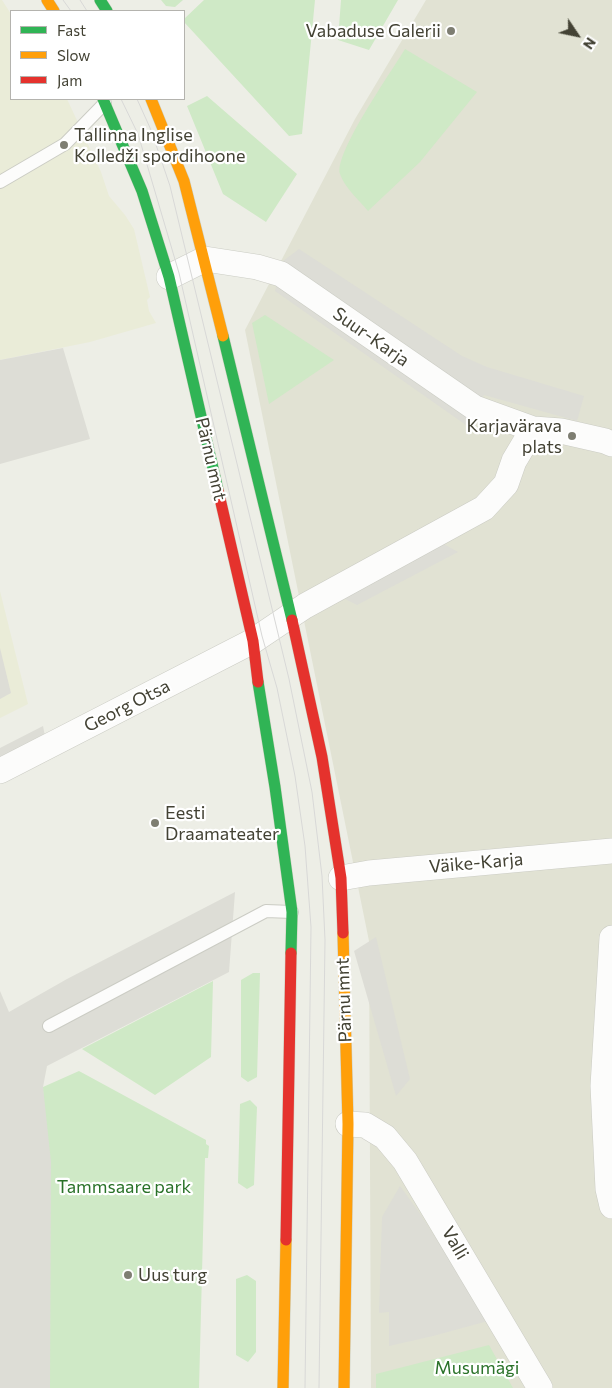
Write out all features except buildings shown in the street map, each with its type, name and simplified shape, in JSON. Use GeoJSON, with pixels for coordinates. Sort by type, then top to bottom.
{"type":"FeatureCollection","features":[{"type":"Feature","properties":{"kind":"main road","name":"Pärnu mnt"},"geometry":{"type":"LineString","coordinates":[[151,100],[184,181],[205,259],[291,617],[322,758],[341,878],[348,1124],[344,1388]]}},
{"type":"Feature","properties":{"kind":"main road","name":"Pärnu mnt"},"geometry":{"type":"LineString","coordinates":[[104,101],[142,191],[169,277],[253,641],[260,698],[275,787],[292,912],[283,1388]]}},
{"type":"Feature","properties":{"kind":"street"},"geometry":{"type":"LineString","coordinates":[[169,277],[205,259]]}},
{"type":"Feature","properties":{"kind":"street","name":"Suur-Karja"},"geometry":{"type":"LineString","coordinates":[[205,259],[257,267],[281,274],[475,408],[533,429],[561,431],[612,444]]}},
{"type":"Feature","properties":{"kind":"street"},"geometry":{"type":"LineString","coordinates":[[253,641],[305,606],[484,508],[506,484],[514,461],[533,429]]}},
{"type":"Feature","properties":{"kind":"street","name":"Georg Otsa"},"geometry":{"type":"LineString","coordinates":[[0,771],[253,641]]}},
{"type":"Feature","properties":{"kind":"street","name":"Väike-Karja"},"geometry":{"type":"LineString","coordinates":[[341,878],[369,873],[612,851]]}},
{"type":"Feature","properties":{"kind":"street"},"geometry":{"type":"LineString","coordinates":[[612,938],[603,1086],[608,1189],[612,1206]]}},
{"type":"Feature","properties":{"kind":"street","name":"Valli"},"geometry":{"type":"LineString","coordinates":[[348,1124],[365,1125],[385,1138],[406,1160],[540,1388]]}},
{"type":"Feature","properties":{"kind":"lane"},"geometry":{"type":"LineString","coordinates":[[0,182],[65,144],[104,101]]}},
{"type":"Feature","properties":{"kind":"lane"},"geometry":{"type":"LineString","coordinates":[[49,1026],[266,911],[292,912]]}},
{"type":"Feature","properties":{"kind":"shaded area"},"geometry":{"type":"Polygon","coordinates":[[[0,0],[2,0],[10,12],[10,100],[67,100],[101,172],[109,196],[134,229],[150,297],[147,300],[149,311],[156,323],[90,342],[0,360],[0,0]]]}},
{"type":"Feature","properties":{"kind":"shaded area"},"geometry":{"type":"Polygon","coordinates":[[[426,0],[612,0],[612,1388],[371,1388],[369,941],[245,330],[355,119],[426,0]]]}},
{"type":"Feature","properties":{"kind":"shaded area"},"geometry":{"type":"Polygon","coordinates":[[[299,249],[462,356],[487,367],[584,396],[577,421],[484,395],[466,425],[275,291],[283,261],[299,249]]]}},
{"type":"Feature","properties":{"kind":"shaded area"},"geometry":{"type":"Polygon","coordinates":[[[63,348],[90,439],[0,464],[0,360],[63,348]]]}},
{"type":"Feature","properties":{"kind":"shaded area"},"geometry":{"type":"Polygon","coordinates":[[[440,542],[458,552],[357,605],[343,598],[440,542]]]}},
{"type":"Feature","properties":{"kind":"shaded area"},"geometry":{"type":"Polygon","coordinates":[[[0,591],[28,704],[0,718],[0,591]]]}},
{"type":"Feature","properties":{"kind":"shaded area"},"geometry":{"type":"Polygon","coordinates":[[[0,648],[11,693],[0,699],[0,648]]]}},
{"type":"Feature","properties":{"kind":"shaded area"},"geometry":{"type":"Polygon","coordinates":[[[43,726],[47,747],[0,771],[0,748],[43,726]]]}},
{"type":"Feature","properties":{"kind":"shaded area"},"geometry":{"type":"Polygon","coordinates":[[[235,892],[229,972],[47,1066],[43,1087],[51,1162],[50,1388],[0,1388],[0,991],[9,1012],[67,979],[235,892]]]}},
{"type":"Feature","properties":{"kind":"shaded area"},"geometry":{"type":"Polygon","coordinates":[[[376,937],[410,1079],[396,1096],[354,951],[376,937]]]}},
{"type":"Feature","properties":{"kind":"shaded area"},"geometry":{"type":"Polygon","coordinates":[[[400,1186],[421,1215],[488,1321],[389,1346],[389,1312],[379,1313],[382,1217],[400,1186]]]}},
{"type":"Feature","properties":{"kind":"green space"},"geometry":{"type":"Polygon","coordinates":[[[161,0],[183,0],[175,7],[166,6],[161,0]]]}},
{"type":"Feature","properties":{"kind":"green space"},"geometry":{"type":"Polygon","coordinates":[[[204,0],[315,0],[302,134],[289,136],[185,23],[185,18],[204,0]]]}},
{"type":"Feature","properties":{"kind":"green space"},"geometry":{"type":"Polygon","coordinates":[[[341,0],[398,0],[369,50],[338,40],[341,0]]]}},
{"type":"Feature","properties":{"kind":"green space"},"geometry":{"type":"Polygon","coordinates":[[[405,49],[477,92],[420,162],[368,211],[342,179],[340,174],[341,164],[355,131],[405,49]]]}},
{"type":"Feature","properties":{"kind":"green space"},"geometry":{"type":"Polygon","coordinates":[[[207,96],[297,174],[266,222],[223,194],[187,106],[207,96]]]}},
{"type":"Feature","properties":{"kind":"green space"},"geometry":{"type":"Polygon","coordinates":[[[265,315],[334,360],[269,404],[252,323],[265,315]]]}},
{"type":"Feature","properties":{"kind":"green space"},"geometry":{"type":"Polygon","coordinates":[[[253,973],[260,973],[257,1077],[248,1082],[241,1077],[241,980],[253,973]]]}},
{"type":"Feature","properties":{"kind":"green space"},"geometry":{"type":"Polygon","coordinates":[[[213,981],[211,1057],[155,1095],[82,1049],[213,981]]]}},
{"type":"Feature","properties":{"kind":"green space","name":"Tammsaare park"},"geometry":{"type":"Polygon","coordinates":[[[79,1071],[206,1140],[206,1144],[209,1146],[208,1158],[205,1158],[199,1388],[46,1388],[43,1087],[79,1071]]]}},
{"type":"Feature","properties":{"kind":"green space"},"geometry":{"type":"Polygon","coordinates":[[[250,1100],[257,1107],[254,1185],[247,1189],[238,1183],[240,1104],[250,1100]]]}},
{"type":"Feature","properties":{"kind":"green space"},"geometry":{"type":"Polygon","coordinates":[[[247,1275],[256,1281],[256,1352],[248,1362],[236,1355],[236,1279],[247,1275]]]}},
{"type":"Feature","properties":{"kind":"green space","name":"Musumägi"},"geometry":{"type":"Polygon","coordinates":[[[489,1345],[513,1388],[376,1388],[376,1374],[489,1345]]]}},
{"type":"Feature","properties":{"kind":"tram line"},"geometry":{"type":"LineString","coordinates":[[63,0],[70,10]]}},
{"type":"Feature","properties":{"kind":"tram line"},"geometry":{"type":"LineString","coordinates":[[80,0],[86,10]]}},
{"type":"Feature","properties":{"kind":"tram line"},"geometry":{"type":"LineString","coordinates":[[121,100],[138,134],[179,273],[262,636],[277,688],[295,776],[305,846],[311,927],[305,1388]]}},
{"type":"Feature","properties":{"kind":"tram line"},"geometry":{"type":"LineString","coordinates":[[137,100],[151,130],[170,186],[289,679],[312,792],[322,876],[325,940],[319,1388]]}},
{"type":"Feature","properties":{"kind":"traffic: fast"},"geometry":{"type":"LineString","coordinates":[[100,0],[106,10]]}},
{"type":"Feature","properties":{"kind":"traffic: fast"},"geometry":{"type":"LineString","coordinates":[[103,100],[142,191],[169,277],[218,490]]}},
{"type":"Feature","properties":{"kind":"traffic: fast"},"geometry":{"type":"LineString","coordinates":[[223,336],[292,620]]}},
{"type":"Feature","properties":{"kind":"traffic: fast"},"geometry":{"type":"LineString","coordinates":[[258,682],[292,912],[291,953]]}},
{"type":"Feature","properties":{"kind":"traffic: slow"},"geometry":{"type":"LineString","coordinates":[[47,0],[53,10]]}},
{"type":"Feature","properties":{"kind":"traffic: slow"},"geometry":{"type":"LineString","coordinates":[[151,100],[184,181],[223,336]]}},
{"type":"Feature","properties":{"kind":"traffic: slow"},"geometry":{"type":"LineString","coordinates":[[343,933],[348,1124],[344,1388]]}},
{"type":"Feature","properties":{"kind":"traffic: slow"},"geometry":{"type":"LineString","coordinates":[[283,1388],[286,1240]]}},
{"type":"Feature","properties":{"kind":"traffic: jam"},"geometry":{"type":"LineString","coordinates":[[218,490],[253,641],[258,682]]}},
{"type":"Feature","properties":{"kind":"traffic: jam"},"geometry":{"type":"LineString","coordinates":[[292,620],[322,757],[341,878],[343,933]]}},
{"type":"Feature","properties":{"kind":"traffic: jam"},"geometry":{"type":"LineString","coordinates":[[286,1240],[291,953]]}},
{"type":"Feature","properties":{"kind":"place","name":"Vabaduse Galerii"},"geometry":{"type":"Point","coordinates":[451,31]}},
{"type":"Feature","properties":{"kind":"place","name":"Tallinna Inglise Kolledži spordihoone"},"geometry":{"type":"Point","coordinates":[64,145]}},
{"type":"Feature","properties":{"kind":"place","name":"Karjavärava plats"},"geometry":{"type":"Point","coordinates":[572,436]}},
{"type":"Feature","properties":{"kind":"place","name":"Eesti Draamateater"},"geometry":{"type":"Point","coordinates":[155,823]}},
{"type":"Feature","properties":{"kind":"place","name":"Uus turg"},"geometry":{"type":"Point","coordinates":[128,1275]}}]}
